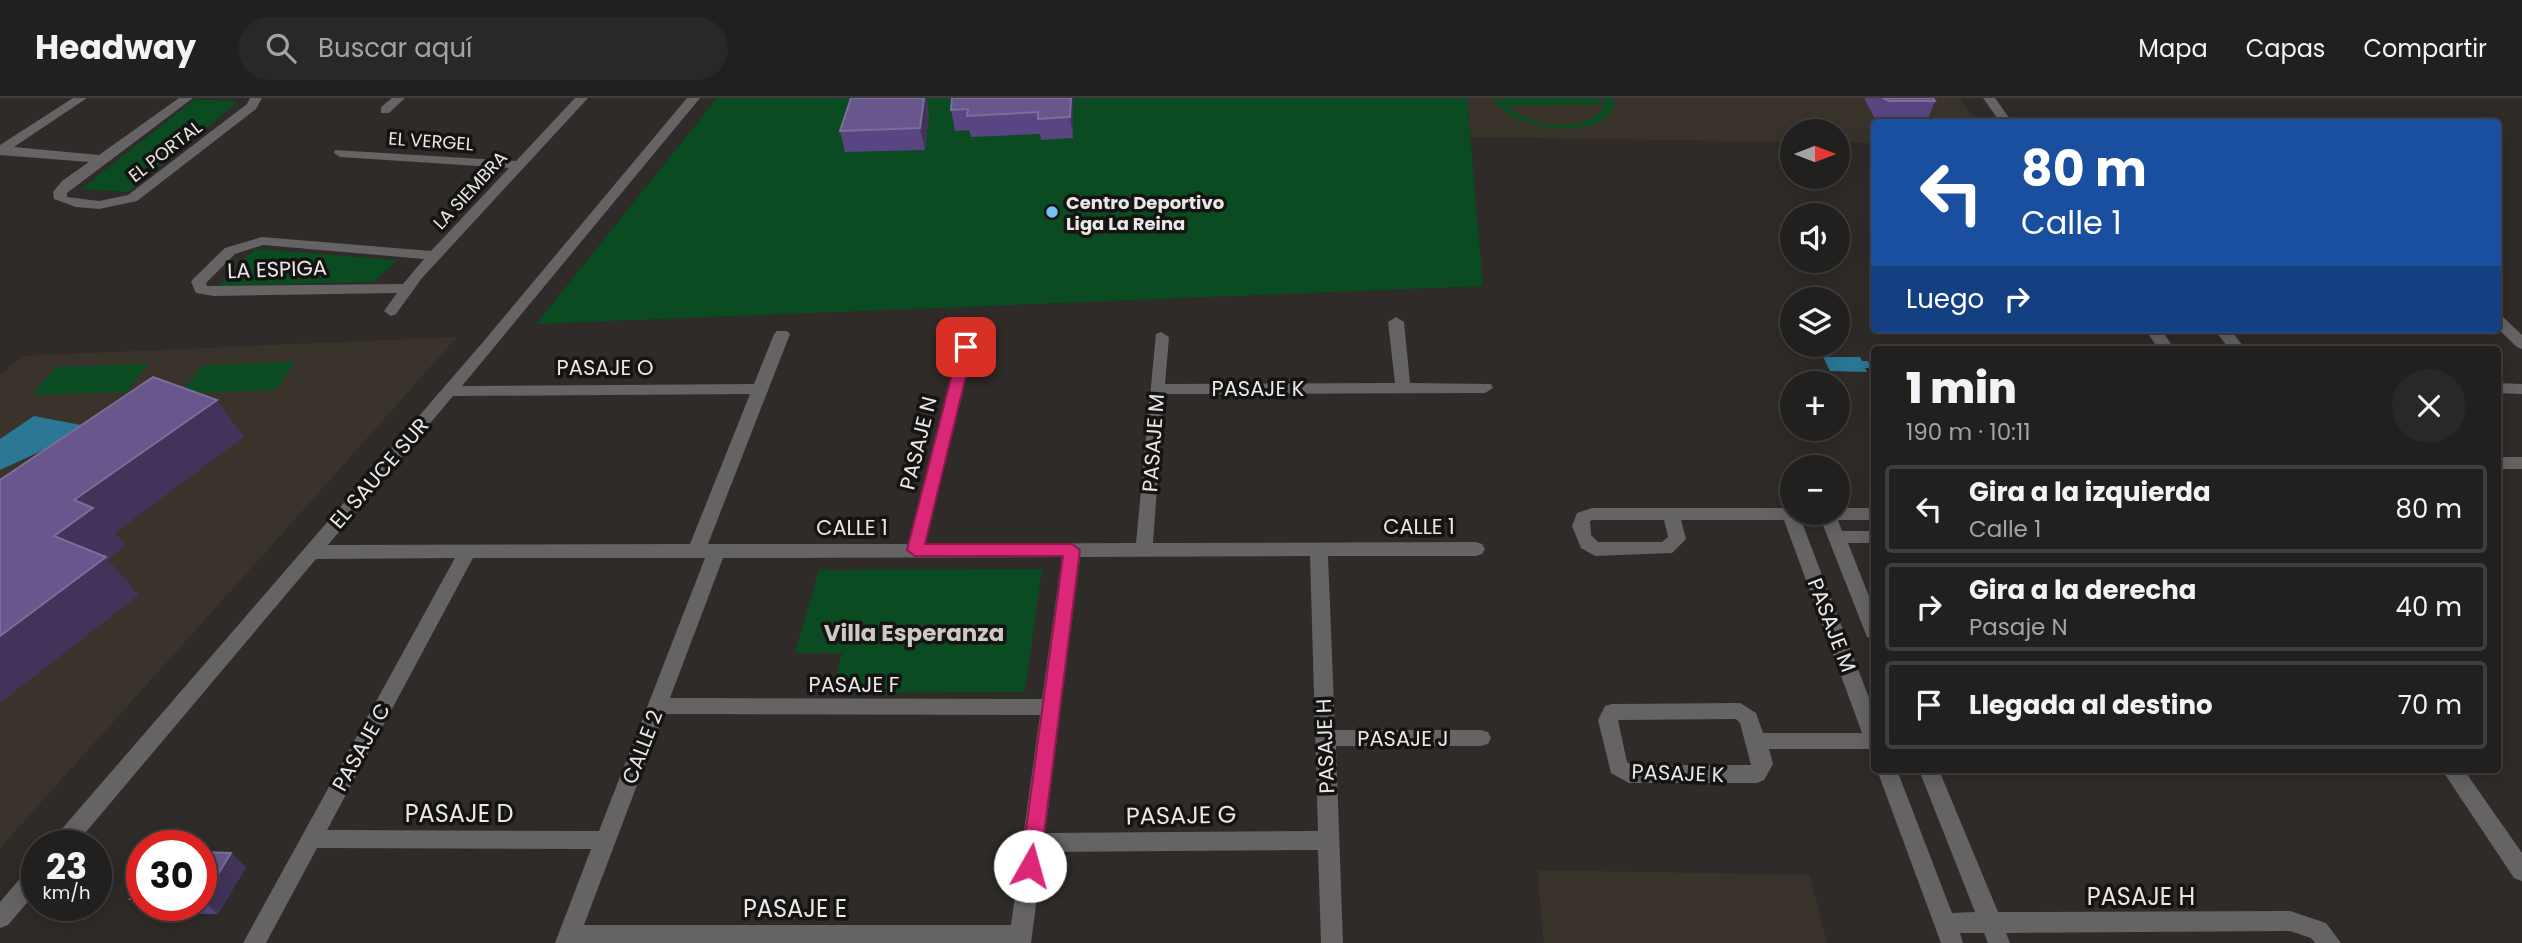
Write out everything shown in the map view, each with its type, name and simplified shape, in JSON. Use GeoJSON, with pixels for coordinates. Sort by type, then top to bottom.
{"type":"FeatureCollection","features":[{"type":"Feature","properties":{"kind":"street"},"geometry":{"type":"LineString","coordinates":[[0,150],[81,98]]}},
{"type":"Feature","properties":{"kind":"street","name":"EL PORTAL"},"geometry":{"type":"LineString","coordinates":[[187,98],[63,188],[61,199],[107,205],[139,194],[252,106],[256,98]]}},
{"type":"Feature","properties":{"kind":"street"},"geometry":{"type":"LineString","coordinates":[[385,110],[399,98]]}},
{"type":"Feature","properties":{"kind":"street","name":"LA SIEMBRA"},"geometry":{"type":"LineString","coordinates":[[391,312],[405,288],[582,98]]}},
{"type":"Feature","properties":{"kind":"street","name":"EL SAUCE SUR"},"geometry":{"type":"LineString","coordinates":[[75,830],[449,391],[694,98]]}},
{"type":"Feature","properties":{"kind":"street"},"geometry":{"type":"LineString","coordinates":[[1989,98],[2004,119]]}},
{"type":"Feature","properties":{"kind":"street","name":"EL PORTAL"},"geometry":{"type":"LineString","coordinates":[[0,150],[102,159]]}},
{"type":"Feature","properties":{"kind":"street","name":"EL VERGEL"},"geometry":{"type":"LineString","coordinates":[[340,153],[519,165]]}},
{"type":"Feature","properties":{"kind":"street","name":"LA ESPIGA"},"geometry":{"type":"LineString","coordinates":[[405,288],[214,292],[201,290],[198,282],[230,251],[262,241],[434,256]]}},
{"type":"Feature","properties":{"kind":"street"},"geometry":{"type":"LineString","coordinates":[[1396,322],[1403,388]]}},
{"type":"Feature","properties":{"kind":"street"},"geometry":{"type":"LineString","coordinates":[[2501,323],[2522,344]]}},
{"type":"Feature","properties":{"kind":"street"},"geometry":{"type":"LineString","coordinates":[[707,550],[782,334]]}},
{"type":"Feature","properties":{"kind":"street","name":"PASAJE M"},"geometry":{"type":"LineString","coordinates":[[1144,549],[1161,337]]}},
{"type":"Feature","properties":{"kind":"street","name":"PASAJE N"},"geometry":{"type":"LineString","coordinates":[[915,550],[966,347]]}},
{"type":"Feature","properties":{"kind":"street","name":"PASAJE K"},"geometry":{"type":"LineString","coordinates":[[1157,388],[1485,388]]}},
{"type":"Feature","properties":{"kind":"street"},"geometry":{"type":"LineString","coordinates":[[2501,388],[2522,388]]}},
{"type":"Feature","properties":{"kind":"street","name":"PASAJE O"},"geometry":{"type":"LineString","coordinates":[[449,391],[761,389]]}},
{"type":"Feature","properties":{"kind":"street"},"geometry":{"type":"LineString","coordinates":[[2501,463],[2522,463]]}},
{"type":"Feature","properties":{"kind":"street"},"geometry":{"type":"LineString","coordinates":[[1671,514],[1677,539],[1666,548],[1595,549],[1586,543],[1580,525],[1580,520],[1587,515],[1671,514],[1780,514]]}},
{"type":"Feature","properties":{"kind":"street"},"geometry":{"type":"LineString","coordinates":[[1850,514],[1871,514]]}},
{"type":"Feature","properties":{"kind":"street","name":"PASAJE M"},"geometry":{"type":"LineString","coordinates":[[1795,525],[1867,698],[1871,721]]}},
{"type":"Feature","properties":{"kind":"street","name":"PASAJE M"},"geometry":{"type":"LineString","coordinates":[[1831,525],[1871,624]]}},
{"type":"Feature","properties":{"kind":"street"},"geometry":{"type":"LineString","coordinates":[[1836,537],[1871,537]]}},
{"type":"Feature","properties":{"kind":"street","name":"PASAJE H"},"geometry":{"type":"LineString","coordinates":[[1319,549],[1332,943]]}},
{"type":"Feature","properties":{"kind":"street","name":"CALLE 1"},"geometry":{"type":"LineString","coordinates":[[311,552],[1476,549]]}},
{"type":"Feature","properties":{"kind":"street","name":"CALLE 2"},"geometry":{"type":"LineString","coordinates":[[567,939],[657,706],[707,550]]}},
{"type":"Feature","properties":{"kind":"street"},"geometry":{"type":"LineString","coordinates":[[1021,939],[1072,550]]}},
{"type":"Feature","properties":{"kind":"street","name":"PASAJE C"},"geometry":{"type":"LineString","coordinates":[[254,943],[468,551]]}},
{"type":"Feature","properties":{"kind":"street","name":"PASAJE F"},"geometry":{"type":"LineString","coordinates":[[657,706],[1051,706]]}},
{"type":"Feature","properties":{"kind":"street","name":"PASAJE K"},"geometry":{"type":"LineString","coordinates":[[1740,711],[1747,715],[1756,741],[1763,764],[1761,772],[1757,774],[1626,774],[1618,767],[1608,716],[1615,712],[1740,711]]}},
{"type":"Feature","properties":{"kind":"street","name":"PASAJE J"},"geometry":{"type":"LineString","coordinates":[[1325,738],[1481,738]]}},
{"type":"Feature","properties":{"kind":"street"},"geometry":{"type":"LineString","coordinates":[[1756,741],[1871,739]]}},
{"type":"Feature","properties":{"kind":"street"},"geometry":{"type":"LineString","coordinates":[[1888,773],[1948,933]]}},
{"type":"Feature","properties":{"kind":"street"},"geometry":{"type":"LineString","coordinates":[[1931,773],[1995,933]]}},
{"type":"Feature","properties":{"kind":"street"},"geometry":{"type":"LineString","coordinates":[[2454,773],[2522,871]]}},
{"type":"Feature","properties":{"kind":"street","name":"PASAJE D"},"geometry":{"type":"LineString","coordinates":[[311,839],[606,840]]}},
{"type":"Feature","properties":{"kind":"street","name":"PASAJE G"},"geometry":{"type":"LineString","coordinates":[[1033,843],[1328,840]]}},
{"type":"Feature","properties":{"kind":"street"},"geometry":{"type":"LineString","coordinates":[[0,918],[21,894]]}},
{"type":"Feature","properties":{"kind":"street","name":"PASAJE H"},"geometry":{"type":"LineString","coordinates":[[1948,933],[2291,921],[2318,930],[2330,943]]}},
{"type":"Feature","properties":{"kind":"street","name":"PASAJE E"},"geometry":{"type":"LineString","coordinates":[[567,939],[1021,939]]}},
{"type":"Feature","properties":{"kind":"shaded area"},"geometry":{"type":"Polygon","coordinates":[[[1467,98],[1960,98],[1974,119],[1871,119],[1871,143],[1850,142],[1850,119],[1780,119],[1780,142],[1471,137],[1467,98]]]}},
{"type":"Feature","properties":{"kind":"shaded area"},"geometry":{"type":"Polygon","coordinates":[[[457,337],[0,848],[0,375],[22,356],[457,337]]]}},
{"type":"Feature","properties":{"kind":"shaded area"},"geometry":{"type":"Polygon","coordinates":[[[1537,870],[1810,875],[1827,943],[1544,943],[1537,870]]]}},
{"type":"Feature","properties":{"kind":"green space","name":"Centro Deportivo Liga La Reina"},"geometry":{"type":"Polygon","coordinates":[[[717,98],[1467,98],[1483,286],[536,324],[717,98]]]}},
{"type":"Feature","properties":{"kind":"green space"},"geometry":{"type":"Polygon","coordinates":[[[1492,98],[1503,101],[1504,98],[1598,98],[1600,104],[1508,106],[1529,119],[1556,125],[1583,122],[1603,108],[1604,98],[1614,98],[1612,111],[1604,119],[1592,125],[1562,128],[1546,127],[1517,119],[1492,98]]]}},
{"type":"Feature","properties":{"kind":"green space"},"geometry":{"type":"Polygon","coordinates":[[[195,99],[238,102],[128,192],[81,189],[195,99]]]}},
{"type":"Feature","properties":{"kind":"green space"},"geometry":{"type":"Polygon","coordinates":[[[255,249],[397,260],[374,282],[218,286],[255,249]]]}},
{"type":"Feature","properties":{"kind":"green space"},"geometry":{"type":"Polygon","coordinates":[[[295,362],[276,390],[182,393],[203,365],[295,362]]]}},
{"type":"Feature","properties":{"kind":"green space"},"geometry":{"type":"Polygon","coordinates":[[[149,364],[126,392],[32,395],[56,367],[149,364]]]}},
{"type":"Feature","properties":{"kind":"green space"},"geometry":{"type":"Polygon","coordinates":[[[1042,569],[1025,692],[832,693],[842,653],[795,653],[819,570],[1042,569]]]}},
{"type":"Feature","properties":{"kind":"water"},"geometry":{"type":"Polygon","coordinates":[[[1823,357],[1860,357],[1862,361],[1868,361],[1871,368],[1865,368],[1867,372],[1830,371],[1823,357]]]}},
{"type":"Feature","properties":{"kind":"water"},"geometry":{"type":"Polygon","coordinates":[[[34,416],[81,425],[52,446],[0,470],[0,439],[34,416]]]}},
{"type":"Feature","properties":{"kind":"building"},"geometry":{"type":"Polygon","coordinates":[[[851,98],[924,98],[920,128],[840,131],[851,98]]]}},
{"type":"Feature","properties":{"kind":"building"},"geometry":{"type":"Polygon","coordinates":[[[952,98],[1071,98],[1070,117],[1038,119],[1038,112],[967,116],[968,109],[951,110],[952,98]]]}},
{"type":"Feature","properties":{"kind":"building"},"geometry":{"type":"Polygon","coordinates":[[[1883,98],[1933,98],[1935,101],[1889,101],[1883,98]]]}},
{"type":"Feature","properties":{"kind":"building"},"geometry":{"type":"Polygon","coordinates":[[[153,377],[217,400],[74,500],[93,508],[54,536],[106,557],[0,636],[0,480],[153,377]]]}},
{"type":"Feature","properties":{"kind":"building"},"geometry":{"type":"Polygon","coordinates":[[[217,853],[231,853],[217,876],[217,853]]]}},
{"type":"Feature","properties":{"kind":"place","name":"Centro Deportivo Liga La Reina"},"geometry":{"type":"Point","coordinates":[1052,212]}},
{"type":"Feature","properties":{"kind":"district","name":"Villa Esperanza"},"geometry":{"type":"Point","coordinates":[914,633]}},
{"type":"Feature","properties":{"kind":"route"},"geometry":{"type":"LineString","coordinates":[[966,347],[915,550],[1072,550],[1030,866]]}}]}
